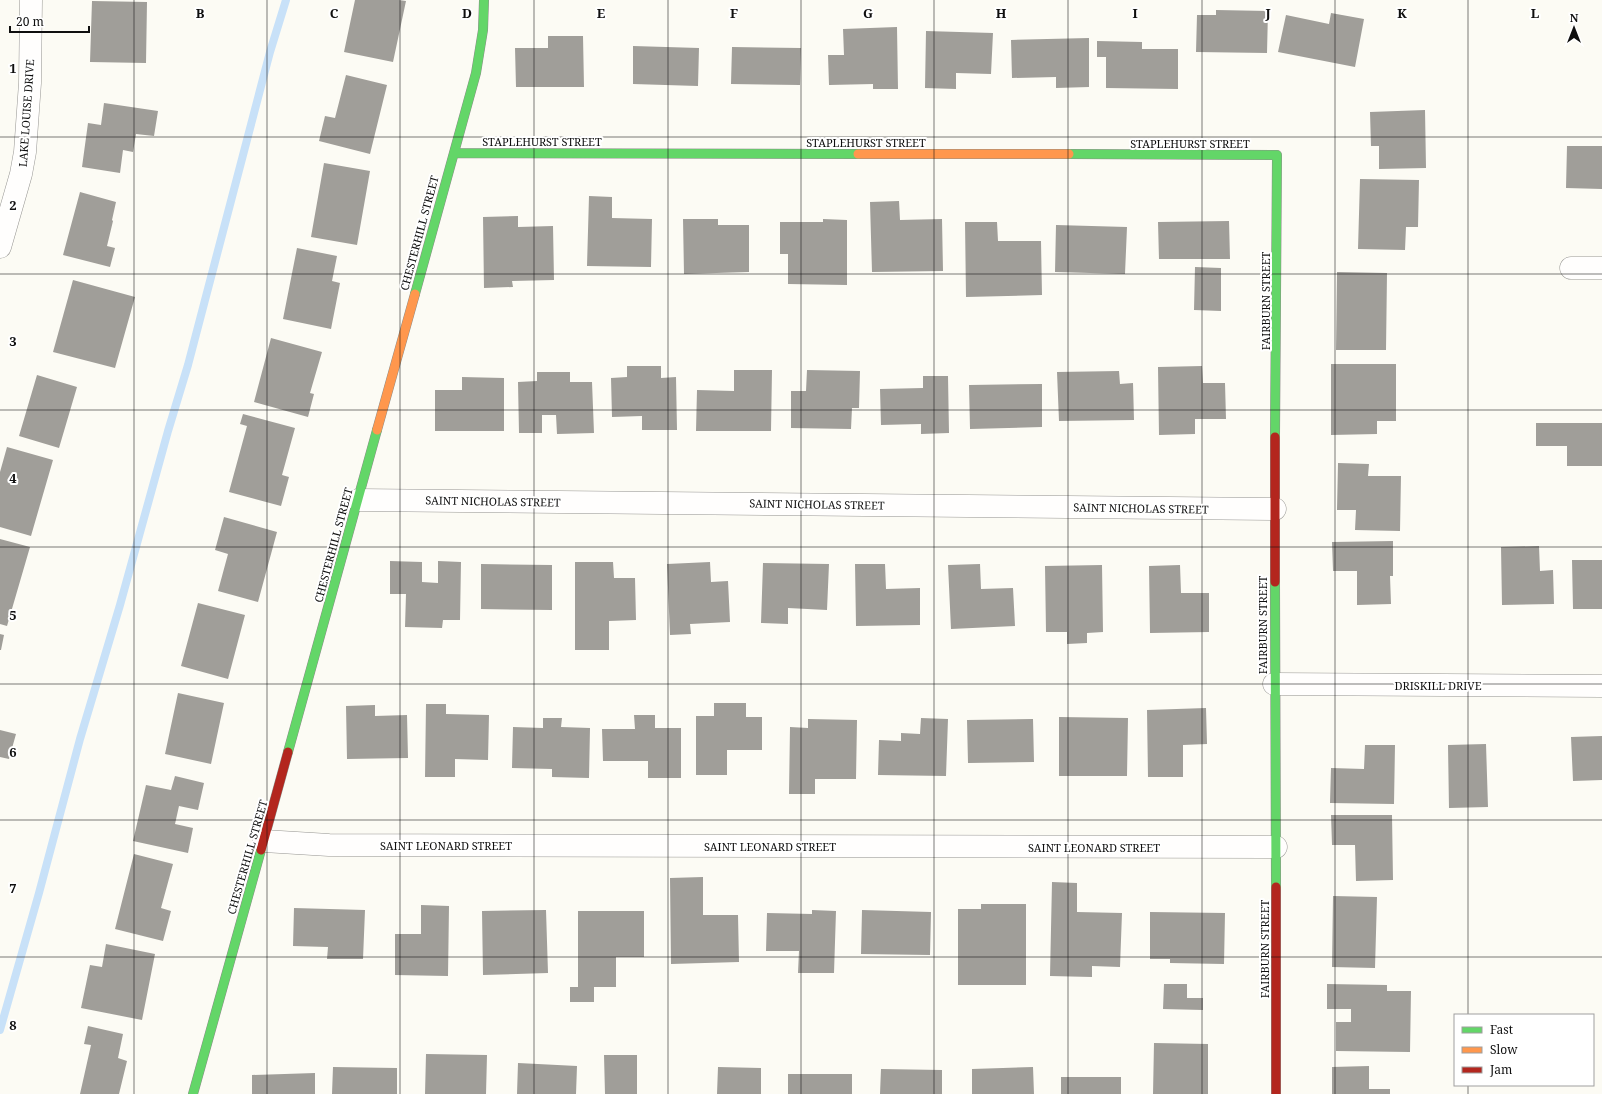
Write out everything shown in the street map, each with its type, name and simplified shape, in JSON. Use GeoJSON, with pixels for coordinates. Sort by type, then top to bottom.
{"type":"FeatureCollection","features":[{"type":"Feature","properties":{"kind":"street","name":"LAKE LOUISE DRIVE"},"geometry":{"type":"LineString","coordinates":[[1,237],[21,174],[25,152],[30,83],[31,0]]}},
{"type":"Feature","properties":{"kind":"street","name":"CHESTERHILL STREET"},"geometry":{"type":"LineString","coordinates":[[193,1094],[476,73],[483,30],[484,0]]}},
{"type":"Feature","properties":{"kind":"street","name":"STAPLEHURST STREET"},"geometry":{"type":"LineString","coordinates":[[454,153],[1278,156]]}},
{"type":"Feature","properties":{"kind":"street","name":"FAIRBURN STREET"},"geometry":{"type":"LineString","coordinates":[[1276,1094],[1274,684],[1278,156]]}},
{"type":"Feature","properties":{"kind":"street"},"geometry":{"type":"LineString","coordinates":[[1571,268],[1602,268]]}},
{"type":"Feature","properties":{"kind":"street","name":"SAINT NICHOLAS STREET"},"geometry":{"type":"LineString","coordinates":[[358,500],[1275,509]]}},
{"type":"Feature","properties":{"kind":"street","name":"DRISKILL DRIVE"},"geometry":{"type":"LineString","coordinates":[[1274,684],[1602,686]]}},
{"type":"Feature","properties":{"kind":"street","name":"SAINT LEONARD STREET"},"geometry":{"type":"LineString","coordinates":[[264,841],[329,845],[1276,848]]}},
{"type":"Feature","properties":{"kind":"building"},"geometry":{"type":"Polygon","coordinates":[[[355,0],[406,1],[393,62],[344,52],[355,0]]]}},
{"type":"Feature","properties":{"kind":"building"},"geometry":{"type":"Polygon","coordinates":[[[92,1],[147,2],[146,63],[90,62],[92,1]]]}},
{"type":"Feature","properties":{"kind":"building"},"geometry":{"type":"Polygon","coordinates":[[[1216,10],[1268,11],[1267,53],[1196,52],[1197,15],[1216,15],[1216,10]]]}},
{"type":"Feature","properties":{"kind":"building"},"geometry":{"type":"Polygon","coordinates":[[[1331,13],[1364,19],[1355,67],[1278,52],[1286,15],[1329,24],[1331,13]]]}},
{"type":"Feature","properties":{"kind":"building"},"geometry":{"type":"Polygon","coordinates":[[[897,27],[898,89],[873,89],[873,84],[829,85],[828,55],[844,55],[843,29],[897,27]]]}},
{"type":"Feature","properties":{"kind":"building"},"geometry":{"type":"Polygon","coordinates":[[[926,31],[993,33],[991,74],[956,73],[956,89],[925,88],[926,31]]]}},
{"type":"Feature","properties":{"kind":"building"},"geometry":{"type":"Polygon","coordinates":[[[548,36],[583,36],[584,87],[516,87],[515,48],[548,48],[548,36]]]}},
{"type":"Feature","properties":{"kind":"building"},"geometry":{"type":"Polygon","coordinates":[[[1089,38],[1089,87],[1056,88],[1056,77],[1012,78],[1011,40],[1089,38]]]}},
{"type":"Feature","properties":{"kind":"building"},"geometry":{"type":"Polygon","coordinates":[[[1097,41],[1142,42],[1142,49],[1178,49],[1178,89],[1106,88],[1106,57],[1097,57],[1097,41]]]}},
{"type":"Feature","properties":{"kind":"building"},"geometry":{"type":"Polygon","coordinates":[[[633,46],[699,48],[698,86],[633,84],[633,46]]]}},
{"type":"Feature","properties":{"kind":"building"},"geometry":{"type":"Polygon","coordinates":[[[732,47],[801,48],[800,85],[731,84],[732,47]]]}},
{"type":"Feature","properties":{"kind":"building"},"geometry":{"type":"Polygon","coordinates":[[[346,75],[387,85],[370,154],[319,141],[325,116],[335,118],[346,75]]]}},
{"type":"Feature","properties":{"kind":"building"},"geometry":{"type":"Polygon","coordinates":[[[104,103],[158,111],[154,136],[136,134],[133,152],[123,150],[120,173],[82,167],[88,123],[101,125],[104,103]]]}},
{"type":"Feature","properties":{"kind":"building"},"geometry":{"type":"Polygon","coordinates":[[[1425,110],[1426,168],[1379,169],[1379,146],[1371,146],[1370,112],[1425,110]]]}},
{"type":"Feature","properties":{"kind":"building"},"geometry":{"type":"Polygon","coordinates":[[[1567,146],[1602,146],[1602,189],[1566,188],[1567,146]]]}},
{"type":"Feature","properties":{"kind":"building"},"geometry":{"type":"Polygon","coordinates":[[[324,163],[370,171],[357,245],[311,237],[324,163]]]}},
{"type":"Feature","properties":{"kind":"building"},"geometry":{"type":"Polygon","coordinates":[[[1360,179],[1419,180],[1418,227],[1406,227],[1405,250],[1358,249],[1360,179]]]}},
{"type":"Feature","properties":{"kind":"building"},"geometry":{"type":"Polygon","coordinates":[[[80,192],[116,202],[107,246],[115,248],[110,267],[63,255],[80,192]]]}},
{"type":"Feature","properties":{"kind":"building"},"geometry":{"type":"Polygon","coordinates":[[[589,196],[612,197],[612,218],[652,219],[651,267],[587,266],[589,196]]]}},
{"type":"Feature","properties":{"kind":"building"},"geometry":{"type":"Polygon","coordinates":[[[899,201],[900,220],[942,219],[943,271],[872,272],[870,202],[899,201]]]}},
{"type":"Feature","properties":{"kind":"building"},"geometry":{"type":"Polygon","coordinates":[[[518,216],[518,227],[553,226],[554,280],[512,281],[513,287],[484,288],[483,217],[518,216]]]}},
{"type":"Feature","properties":{"kind":"building"},"geometry":{"type":"Polygon","coordinates":[[[683,219],[718,219],[718,225],[749,225],[749,272],[684,274],[683,219]]]}},
{"type":"Feature","properties":{"kind":"building"},"geometry":{"type":"Polygon","coordinates":[[[823,219],[847,220],[847,285],[788,284],[788,254],[780,254],[780,222],[823,222],[823,219]]]}},
{"type":"Feature","properties":{"kind":"building"},"geometry":{"type":"Polygon","coordinates":[[[1229,221],[1230,259],[1159,259],[1158,222],[1229,221]]]}},
{"type":"Feature","properties":{"kind":"building"},"geometry":{"type":"Polygon","coordinates":[[[965,222],[997,222],[998,241],[1041,241],[1042,295],[966,297],[965,222]]]}},
{"type":"Feature","properties":{"kind":"building"},"geometry":{"type":"Polygon","coordinates":[[[1056,225],[1127,227],[1125,274],[1055,272],[1056,225]]]}},
{"type":"Feature","properties":{"kind":"building"},"geometry":{"type":"Polygon","coordinates":[[[297,248],[337,256],[332,281],[340,283],[331,329],[283,319],[297,248]]]}},
{"type":"Feature","properties":{"kind":"building"},"geometry":{"type":"Polygon","coordinates":[[[1195,267],[1221,268],[1221,311],[1194,310],[1195,267]]]}},
{"type":"Feature","properties":{"kind":"building"},"geometry":{"type":"Polygon","coordinates":[[[1337,272],[1387,273],[1386,350],[1336,350],[1337,272]]]}},
{"type":"Feature","properties":{"kind":"building"},"geometry":{"type":"Polygon","coordinates":[[[73,280],[135,297],[115,368],[53,352],[73,280]]]}},
{"type":"Feature","properties":{"kind":"building"},"geometry":{"type":"Polygon","coordinates":[[[271,338],[322,352],[310,393],[314,394],[308,417],[254,402],[271,338]]]}},
{"type":"Feature","properties":{"kind":"building"},"geometry":{"type":"Polygon","coordinates":[[[1331,364],[1396,364],[1396,421],[1377,421],[1377,434],[1331,435],[1331,364]]]}},
{"type":"Feature","properties":{"kind":"building"},"geometry":{"type":"Polygon","coordinates":[[[627,366],[661,366],[661,378],[676,377],[677,430],[642,430],[642,416],[612,417],[611,378],[627,377],[627,366]]]}},
{"type":"Feature","properties":{"kind":"building"},"geometry":{"type":"Polygon","coordinates":[[[1202,366],[1203,383],[1225,383],[1226,419],[1195,419],[1195,434],[1159,435],[1158,367],[1202,366]]]}},
{"type":"Feature","properties":{"kind":"building"},"geometry":{"type":"Polygon","coordinates":[[[734,370],[772,370],[771,431],[696,431],[697,390],[734,391],[734,370]]]}},
{"type":"Feature","properties":{"kind":"building"},"geometry":{"type":"Polygon","coordinates":[[[807,370],[860,371],[859,408],[852,408],[851,429],[791,428],[791,391],[806,391],[807,370]]]}},
{"type":"Feature","properties":{"kind":"building"},"geometry":{"type":"Polygon","coordinates":[[[1119,371],[1120,384],[1133,383],[1134,420],[1059,421],[1057,372],[1119,371]]]}},
{"type":"Feature","properties":{"kind":"building"},"geometry":{"type":"Polygon","coordinates":[[[537,372],[570,372],[570,382],[592,382],[594,433],[557,434],[556,415],[542,415],[542,433],[519,433],[518,382],[537,381],[537,372]]]}},
{"type":"Feature","properties":{"kind":"building"},"geometry":{"type":"Polygon","coordinates":[[[37,375],[77,387],[59,448],[19,436],[37,375]]]}},
{"type":"Feature","properties":{"kind":"building"},"geometry":{"type":"Polygon","coordinates":[[[923,376],[948,376],[949,433],[921,434],[921,424],[881,425],[880,389],[923,388],[923,376]]]}},
{"type":"Feature","properties":{"kind":"building"},"geometry":{"type":"Polygon","coordinates":[[[462,377],[504,378],[504,431],[435,431],[435,390],[462,390],[462,377]]]}},
{"type":"Feature","properties":{"kind":"building"},"geometry":{"type":"Polygon","coordinates":[[[1042,384],[1042,427],[970,429],[969,385],[1042,384]]]}},
{"type":"Feature","properties":{"kind":"building"},"geometry":{"type":"Polygon","coordinates":[[[243,414],[295,428],[282,475],[289,477],[281,506],[229,492],[247,426],[240,424],[243,414]]]}},
{"type":"Feature","properties":{"kind":"building"},"geometry":{"type":"Polygon","coordinates":[[[1536,423],[1602,423],[1602,466],[1567,466],[1567,446],[1536,446],[1536,423]]]}},
{"type":"Feature","properties":{"kind":"building"},"geometry":{"type":"Polygon","coordinates":[[[7,447],[53,460],[31,536],[0,527],[0,472],[7,447]]]}},
{"type":"Feature","properties":{"kind":"building"},"geometry":{"type":"Polygon","coordinates":[[[1338,463],[1369,464],[1368,476],[1401,476],[1400,531],[1355,530],[1356,510],[1337,510],[1338,463]]]}},
{"type":"Feature","properties":{"kind":"building"},"geometry":{"type":"Polygon","coordinates":[[[224,517],[277,532],[258,602],[218,591],[228,554],[215,550],[224,517]]]}},
{"type":"Feature","properties":{"kind":"building"},"geometry":{"type":"Polygon","coordinates":[[[0,539],[30,547],[7,626],[0,624],[0,539]]]}},
{"type":"Feature","properties":{"kind":"building"},"geometry":{"type":"Polygon","coordinates":[[[1393,541],[1393,576],[1390,576],[1391,604],[1357,605],[1357,571],[1333,571],[1332,542],[1393,541]]]}},
{"type":"Feature","properties":{"kind":"building"},"geometry":{"type":"Polygon","coordinates":[[[1539,546],[1540,571],[1553,570],[1554,604],[1502,605],[1501,547],[1539,546]]]}},
{"type":"Feature","properties":{"kind":"building"},"geometry":{"type":"Polygon","coordinates":[[[1572,560],[1602,560],[1602,609],[1573,609],[1572,560]]]}},
{"type":"Feature","properties":{"kind":"building"},"geometry":{"type":"Polygon","coordinates":[[[390,561],[422,562],[422,582],[438,583],[438,561],[461,562],[460,620],[443,620],[442,628],[405,627],[406,594],[390,594],[390,561]]]}},
{"type":"Feature","properties":{"kind":"building"},"geometry":{"type":"Polygon","coordinates":[[[575,562],[613,562],[614,578],[635,578],[636,620],[609,621],[609,650],[575,650],[575,562]]]}},
{"type":"Feature","properties":{"kind":"building"},"geometry":{"type":"Polygon","coordinates":[[[710,562],[711,582],[728,581],[730,622],[690,624],[691,634],[670,635],[667,564],[710,562]]]}},
{"type":"Feature","properties":{"kind":"building"},"geometry":{"type":"Polygon","coordinates":[[[763,563],[829,564],[827,610],[788,608],[788,624],[761,623],[763,563]]]}},
{"type":"Feature","properties":{"kind":"building"},"geometry":{"type":"Polygon","coordinates":[[[481,564],[552,565],[552,610],[481,609],[481,564]]]}},
{"type":"Feature","properties":{"kind":"building"},"geometry":{"type":"Polygon","coordinates":[[[855,564],[885,564],[886,589],[920,588],[920,625],[856,626],[855,564]]]}},
{"type":"Feature","properties":{"kind":"building"},"geometry":{"type":"Polygon","coordinates":[[[980,564],[981,589],[1013,588],[1015,626],[951,629],[948,565],[980,564]]]}},
{"type":"Feature","properties":{"kind":"building"},"geometry":{"type":"Polygon","coordinates":[[[1102,565],[1103,632],[1087,633],[1087,643],[1067,644],[1067,632],[1046,632],[1045,566],[1102,565]]]}},
{"type":"Feature","properties":{"kind":"building"},"geometry":{"type":"Polygon","coordinates":[[[1180,565],[1181,593],[1209,593],[1209,632],[1150,633],[1149,566],[1180,565]]]}},
{"type":"Feature","properties":{"kind":"building"},"geometry":{"type":"Polygon","coordinates":[[[198,603],[245,615],[228,679],[181,666],[198,603]]]}},
{"type":"Feature","properties":{"kind":"building"},"geometry":{"type":"Polygon","coordinates":[[[0,634],[4,635],[1,650],[0,650],[0,634]]]}},
{"type":"Feature","properties":{"kind":"building"},"geometry":{"type":"Polygon","coordinates":[[[178,693],[224,703],[211,764],[165,754],[178,693]]]}},
{"type":"Feature","properties":{"kind":"building"},"geometry":{"type":"Polygon","coordinates":[[[714,703],[746,703],[746,717],[762,717],[762,750],[727,750],[727,775],[696,775],[696,716],[714,716],[714,703]]]}},
{"type":"Feature","properties":{"kind":"building"},"geometry":{"type":"Polygon","coordinates":[[[426,704],[446,704],[446,714],[489,715],[488,760],[455,759],[455,777],[425,777],[426,704]]]}},
{"type":"Feature","properties":{"kind":"building"},"geometry":{"type":"Polygon","coordinates":[[[375,705],[375,716],[407,715],[408,758],[347,759],[346,706],[375,705]]]}},
{"type":"Feature","properties":{"kind":"building"},"geometry":{"type":"Polygon","coordinates":[[[1206,708],[1207,744],[1183,745],[1183,777],[1148,777],[1147,710],[1206,708]]]}},
{"type":"Feature","properties":{"kind":"building"},"geometry":{"type":"Polygon","coordinates":[[[634,715],[655,715],[655,728],[681,728],[681,778],[648,778],[648,761],[603,761],[602,729],[635,729],[634,715]]]}},
{"type":"Feature","properties":{"kind":"building"},"geometry":{"type":"Polygon","coordinates":[[[1059,717],[1128,718],[1127,776],[1059,776],[1059,717]]]}},
{"type":"Feature","properties":{"kind":"building"},"geometry":{"type":"Polygon","coordinates":[[[543,718],[562,718],[561,727],[590,728],[589,778],[552,777],[552,769],[512,768],[513,727],[543,728],[543,718]]]}},
{"type":"Feature","properties":{"kind":"building"},"geometry":{"type":"Polygon","coordinates":[[[921,718],[948,719],[946,776],[878,775],[879,740],[901,741],[901,733],[920,734],[921,718]]]}},
{"type":"Feature","properties":{"kind":"building"},"geometry":{"type":"Polygon","coordinates":[[[808,719],[857,720],[856,779],[815,779],[815,794],[789,794],[790,727],[808,728],[808,719]]]}},
{"type":"Feature","properties":{"kind":"building"},"geometry":{"type":"Polygon","coordinates":[[[1033,719],[1034,762],[968,763],[967,720],[1033,719]]]}},
{"type":"Feature","properties":{"kind":"building"},"geometry":{"type":"Polygon","coordinates":[[[0,730],[16,734],[9,759],[0,757],[0,730]]]}},
{"type":"Feature","properties":{"kind":"building"},"geometry":{"type":"Polygon","coordinates":[[[1602,736],[1602,780],[1573,781],[1571,737],[1602,736]]]}},
{"type":"Feature","properties":{"kind":"building"},"geometry":{"type":"Polygon","coordinates":[[[1486,744],[1488,807],[1449,808],[1448,745],[1486,744]]]}},
{"type":"Feature","properties":{"kind":"building"},"geometry":{"type":"Polygon","coordinates":[[[1365,745],[1395,745],[1394,804],[1330,803],[1331,768],[1364,769],[1365,745]]]}},
{"type":"Feature","properties":{"kind":"building"},"geometry":{"type":"Polygon","coordinates":[[[175,776],[204,783],[198,810],[179,806],[175,824],[193,828],[188,853],[133,841],[146,785],[171,790],[175,776]]]}},
{"type":"Feature","properties":{"kind":"building"},"geometry":{"type":"Polygon","coordinates":[[[1331,815],[1392,815],[1393,880],[1356,881],[1355,845],[1332,845],[1331,815]]]}},
{"type":"Feature","properties":{"kind":"building"},"geometry":{"type":"Polygon","coordinates":[[[134,854],[173,864],[161,908],[171,911],[163,941],[115,929],[134,854]]]}},
{"type":"Feature","properties":{"kind":"building"},"geometry":{"type":"Polygon","coordinates":[[[703,877],[703,915],[738,915],[739,962],[671,964],[670,878],[703,877]]]}},
{"type":"Feature","properties":{"kind":"building"},"geometry":{"type":"Polygon","coordinates":[[[1052,882],[1077,883],[1077,912],[1122,913],[1120,967],[1092,966],[1092,977],[1050,976],[1052,882]]]}},
{"type":"Feature","properties":{"kind":"building"},"geometry":{"type":"Polygon","coordinates":[[[1333,896],[1377,897],[1375,968],[1332,967],[1333,896]]]}},
{"type":"Feature","properties":{"kind":"building"},"geometry":{"type":"Polygon","coordinates":[[[981,904],[1026,904],[1026,985],[958,985],[958,909],[981,909],[981,904]]]}},
{"type":"Feature","properties":{"kind":"building"},"geometry":{"type":"Polygon","coordinates":[[[421,905],[449,906],[448,976],[395,975],[395,934],[421,934],[421,905]]]}},
{"type":"Feature","properties":{"kind":"building"},"geometry":{"type":"Polygon","coordinates":[[[294,908],[365,910],[363,959],[327,959],[328,947],[293,946],[294,908]]]}},
{"type":"Feature","properties":{"kind":"building"},"geometry":{"type":"Polygon","coordinates":[[[546,910],[548,973],[483,975],[482,911],[546,910]]]}},
{"type":"Feature","properties":{"kind":"building"},"geometry":{"type":"Polygon","coordinates":[[[812,910],[836,911],[834,973],[798,973],[799,951],[766,951],[767,913],[812,914],[812,910]]]}},
{"type":"Feature","properties":{"kind":"building"},"geometry":{"type":"Polygon","coordinates":[[[862,910],[931,912],[930,955],[861,954],[862,910]]]}},
{"type":"Feature","properties":{"kind":"building"},"geometry":{"type":"Polygon","coordinates":[[[578,911],[644,911],[644,957],[616,957],[616,987],[594,987],[594,1002],[570,1002],[570,987],[578,987],[578,911]]]}},
{"type":"Feature","properties":{"kind":"building"},"geometry":{"type":"Polygon","coordinates":[[[1150,912],[1225,913],[1224,964],[1170,963],[1170,959],[1150,959],[1150,912]]]}},
{"type":"Feature","properties":{"kind":"building"},"geometry":{"type":"Polygon","coordinates":[[[106,944],[155,954],[142,1020],[81,1008],[90,965],[102,967],[106,944]]]}},
{"type":"Feature","properties":{"kind":"building"},"geometry":{"type":"Polygon","coordinates":[[[1164,984],[1187,984],[1187,998],[1203,998],[1203,1010],[1163,1009],[1164,984]]]}},
{"type":"Feature","properties":{"kind":"building"},"geometry":{"type":"Polygon","coordinates":[[[1327,984],[1387,985],[1387,991],[1411,991],[1410,1052],[1336,1051],[1336,1022],[1351,1022],[1351,1009],[1327,1009],[1327,984]]]}},
{"type":"Feature","properties":{"kind":"building"},"geometry":{"type":"Polygon","coordinates":[[[88,1026],[123,1034],[118,1058],[127,1061],[119,1094],[80,1094],[91,1045],[84,1044],[88,1026]]]}},
{"type":"Feature","properties":{"kind":"building"},"geometry":{"type":"Polygon","coordinates":[[[1154,1043],[1208,1044],[1208,1094],[1153,1094],[1154,1043]]]}},
{"type":"Feature","properties":{"kind":"building"},"geometry":{"type":"Polygon","coordinates":[[[426,1054],[487,1055],[486,1094],[425,1094],[426,1054]]]}},
{"type":"Feature","properties":{"kind":"building"},"geometry":{"type":"Polygon","coordinates":[[[604,1055],[637,1055],[637,1094],[605,1094],[604,1055]]]}},
{"type":"Feature","properties":{"kind":"building"},"geometry":{"type":"Polygon","coordinates":[[[518,1063],[577,1066],[576,1094],[517,1094],[518,1063]]]}},
{"type":"Feature","properties":{"kind":"building"},"geometry":{"type":"Polygon","coordinates":[[[1369,1066],[1369,1089],[1390,1089],[1390,1094],[1332,1094],[1332,1067],[1369,1066]]]}},
{"type":"Feature","properties":{"kind":"building"},"geometry":{"type":"Polygon","coordinates":[[[333,1067],[397,1068],[397,1094],[332,1094],[333,1067]]]}},
{"type":"Feature","properties":{"kind":"building"},"geometry":{"type":"Polygon","coordinates":[[[718,1067],[761,1068],[761,1094],[717,1094],[718,1067]]]}},
{"type":"Feature","properties":{"kind":"building"},"geometry":{"type":"Polygon","coordinates":[[[1033,1067],[1034,1094],[972,1094],[972,1069],[1033,1067]]]}},
{"type":"Feature","properties":{"kind":"building"},"geometry":{"type":"Polygon","coordinates":[[[881,1069],[942,1070],[942,1094],[880,1094],[881,1069]]]}},
{"type":"Feature","properties":{"kind":"building"},"geometry":{"type":"Polygon","coordinates":[[[315,1073],[315,1094],[252,1094],[252,1075],[315,1073]]]}},
{"type":"Feature","properties":{"kind":"building"},"geometry":{"type":"Polygon","coordinates":[[[788,1074],[852,1074],[852,1094],[788,1094],[788,1074]]]}},
{"type":"Feature","properties":{"kind":"building"},"geometry":{"type":"Polygon","coordinates":[[[1061,1077],[1121,1077],[1121,1094],[1061,1094],[1061,1077]]]}},
{"type":"Feature","properties":{"kind":"waterway"},"geometry":{"type":"LineString","coordinates":[[0,1030],[39,893],[80,739],[120,605],[168,431],[188,365],[270,52],[286,0]]}},
{"type":"Feature","properties":{"kind":"traffic: fast"},"geometry":{"type":"LineString","coordinates":[[415,294],[476,73],[483,30],[484,0]]}},
{"type":"Feature","properties":{"kind":"traffic: fast"},"geometry":{"type":"LineString","coordinates":[[454,153],[858,154]]}},
{"type":"Feature","properties":{"kind":"traffic: fast"},"geometry":{"type":"LineString","coordinates":[[1069,154],[1277,155],[1275,437]]}},
{"type":"Feature","properties":{"kind":"traffic: fast"},"geometry":{"type":"LineString","coordinates":[[288,752],[377,430]]}},
{"type":"Feature","properties":{"kind":"traffic: fast"},"geometry":{"type":"LineString","coordinates":[[1275,582],[1276,887]]}},
{"type":"Feature","properties":{"kind":"traffic: fast"},"geometry":{"type":"LineString","coordinates":[[193,1094],[261,850]]}},
{"type":"Feature","properties":{"kind":"traffic: slow"},"geometry":{"type":"LineString","coordinates":[[858,154],[1069,154]]}},
{"type":"Feature","properties":{"kind":"traffic: slow"},"geometry":{"type":"LineString","coordinates":[[377,430],[415,294]]}},
{"type":"Feature","properties":{"kind":"traffic: jam"},"geometry":{"type":"LineString","coordinates":[[1275,437],[1275,582]]}},
{"type":"Feature","properties":{"kind":"traffic: jam"},"geometry":{"type":"LineString","coordinates":[[261,850],[288,752]]}},
{"type":"Feature","properties":{"kind":"traffic: jam"},"geometry":{"type":"LineString","coordinates":[[1276,887],[1276,1094]]}}]}
